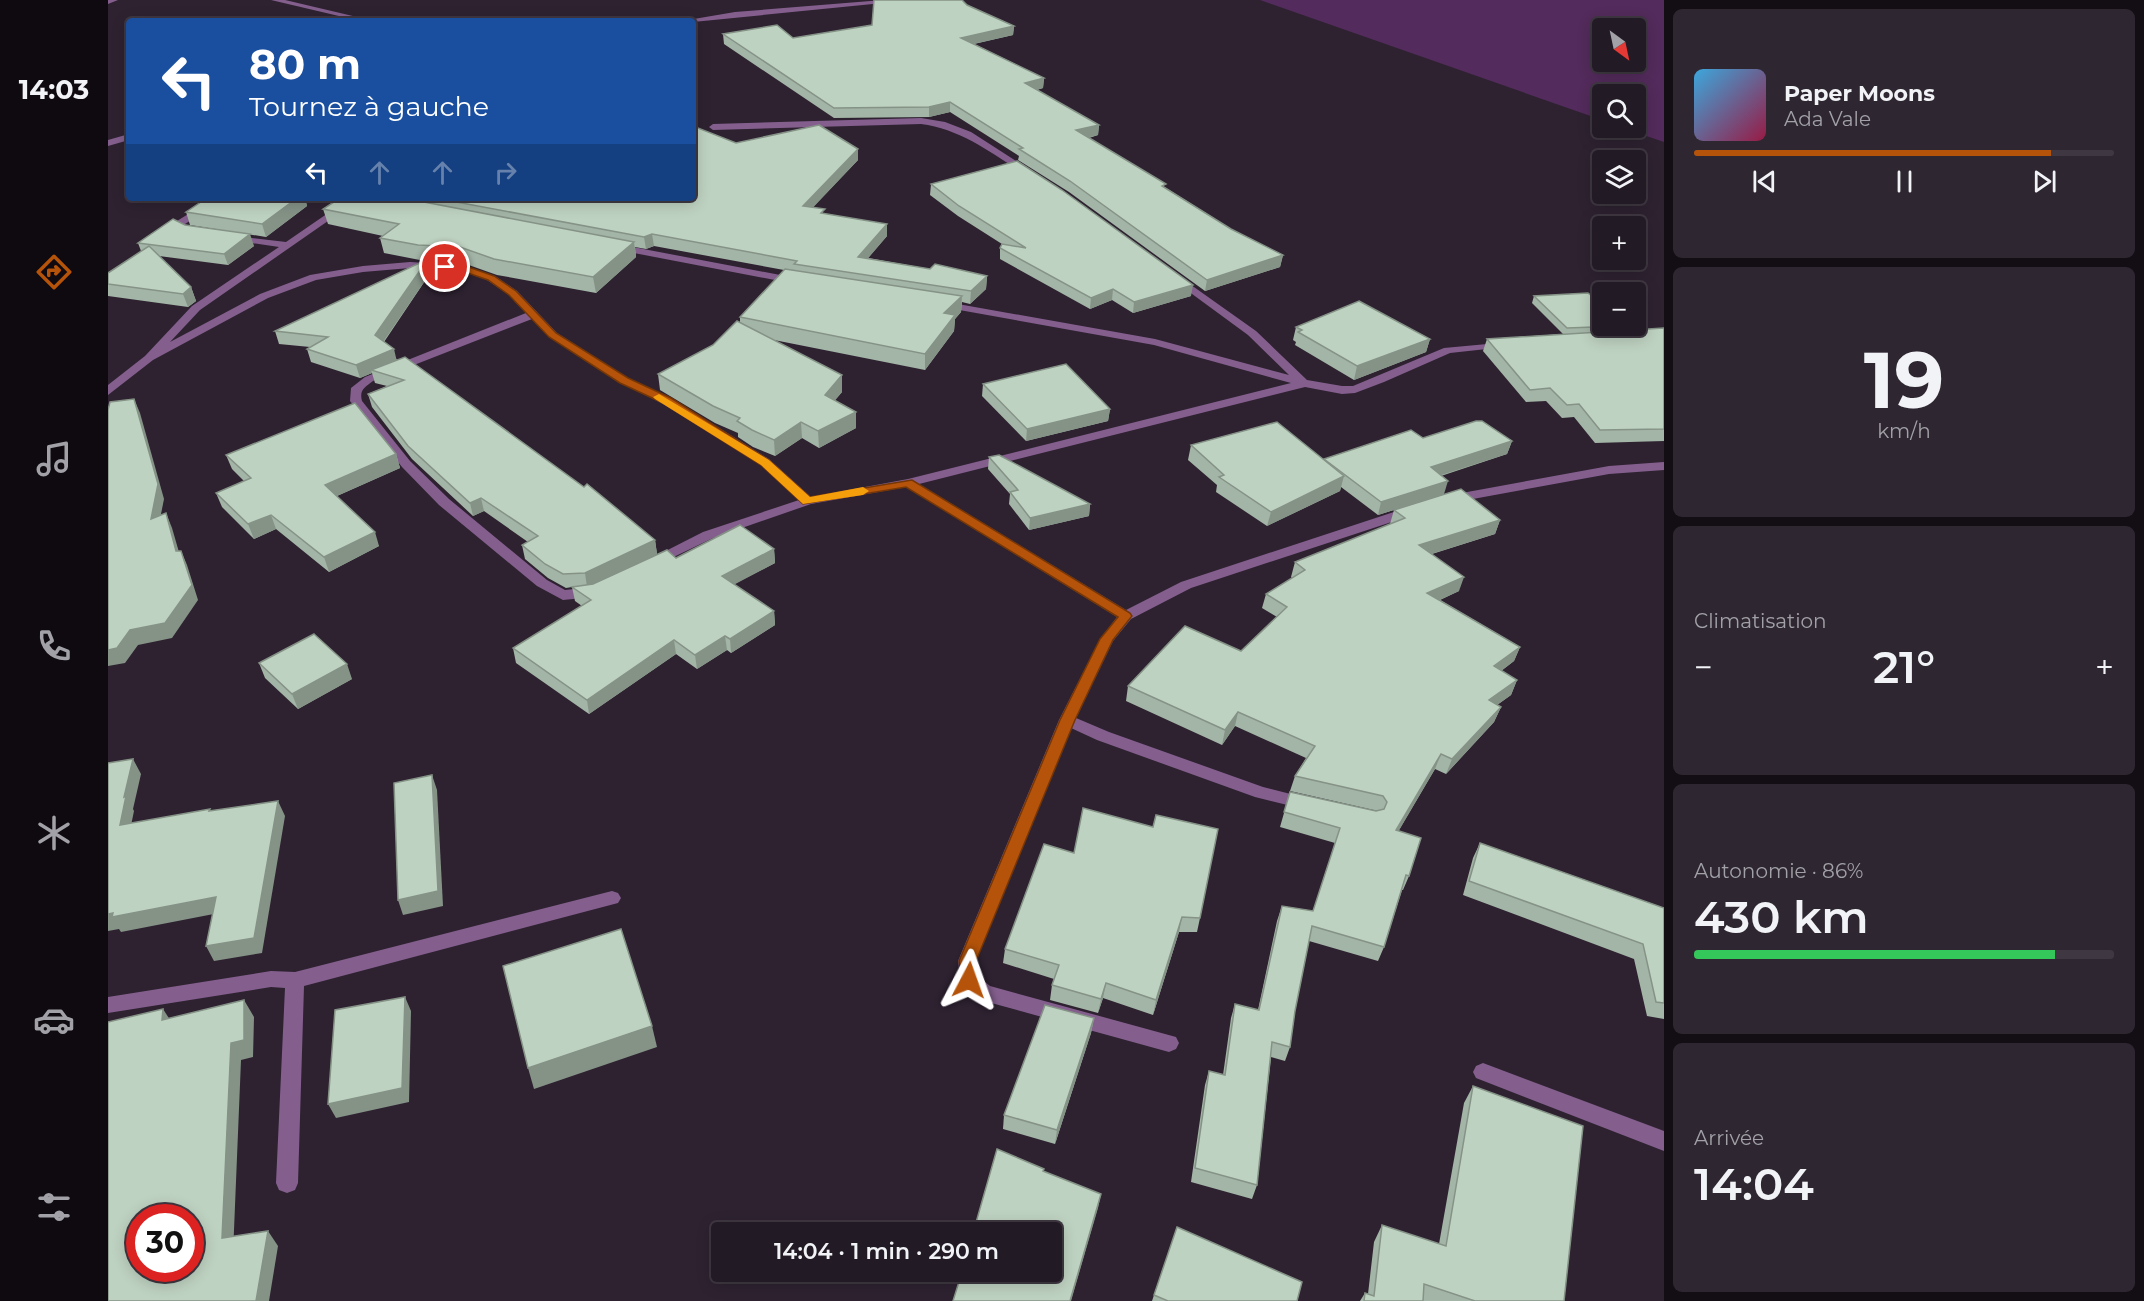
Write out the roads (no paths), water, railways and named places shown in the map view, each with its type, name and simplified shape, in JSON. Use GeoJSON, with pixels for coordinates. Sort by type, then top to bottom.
{"type":"FeatureCollection","features":[{"type":"Feature","properties":{"kind":"street"},"geometry":{"type":"LineString","coordinates":[[108,2],[114,0]]}},
{"type":"Feature","properties":{"kind":"street"},"geometry":{"type":"LineString","coordinates":[[274,0],[356,18]]}},
{"type":"Feature","properties":{"kind":"street"},"geometry":{"type":"LineString","coordinates":[[696,20],[735,14],[909,0]]}},
{"type":"Feature","properties":{"kind":"street"},"geometry":{"type":"LineString","coordinates":[[713,127],[921,121],[942,124],[968,134],[1036,178]]}},
{"type":"Feature","properties":{"kind":"street"},"geometry":{"type":"LineString","coordinates":[[108,143],[126,139]]}},
{"type":"Feature","properties":{"kind":"street"},"geometry":{"type":"LineString","coordinates":[[217,201],[180,223],[181,227],[189,231],[288,245]]}},
{"type":"Feature","properties":{"kind":"street"},"geometry":{"type":"LineString","coordinates":[[108,391],[149,358],[196,308],[355,201]]}},
{"type":"Feature","properties":{"kind":"street"},"geometry":{"type":"LineString","coordinates":[[605,245],[806,282]]}},
{"type":"Feature","properties":{"kind":"street"},"geometry":{"type":"LineString","coordinates":[[149,358],[264,296],[314,277],[363,269],[410,265],[463,268],[491,278],[513,293],[552,335],[624,380],[667,401],[765,462],[808,501]]}},
{"type":"Feature","properties":{"kind":"street"},"geometry":{"type":"LineString","coordinates":[[1169,272],[1252,333],[1304,383]]}},
{"type":"Feature","properties":{"kind":"street"},"geometry":{"type":"LineString","coordinates":[[927,302],[1155,342],[1304,383],[1342,390],[1355,389],[1448,350],[1466,346],[1513,344]]}},
{"type":"Feature","properties":{"kind":"street"},"geometry":{"type":"LineString","coordinates":[[532,315],[369,379],[356,387],[354,393],[356,401],[406,464],[444,502],[542,583],[563,595],[590,593],[608,585]]}},
{"type":"Feature","properties":{"kind":"street"},"geometry":{"type":"LineString","coordinates":[[646,567],[708,535],[808,501],[908,483],[1304,383]]}},
{"type":"Feature","properties":{"kind":"street"},"geometry":{"type":"LineString","coordinates":[[1169,1044],[984,993],[969,980],[967,961],[1067,720],[1107,639],[1126,616],[1186,585],[1427,506],[1609,470],[1664,465]]}},
{"type":"Feature","properties":{"kind":"street"},"geometry":{"type":"LineString","coordinates":[[908,483],[1126,616]]}},
{"type":"Feature","properties":{"kind":"street"},"geometry":{"type":"LineString","coordinates":[[1067,720],[1103,736],[1261,793],[1327,808]]}},
{"type":"Feature","properties":{"kind":"street"},"geometry":{"type":"LineString","coordinates":[[108,1005],[272,980],[296,980],[612,898]]}},
{"type":"Feature","properties":{"kind":"street"},"geometry":{"type":"LineString","coordinates":[[287,1183],[296,980]]}},
{"type":"Feature","properties":{"kind":"street"},"geometry":{"type":"LineString","coordinates":[[1483,1072],[1664,1141]]}}]}
